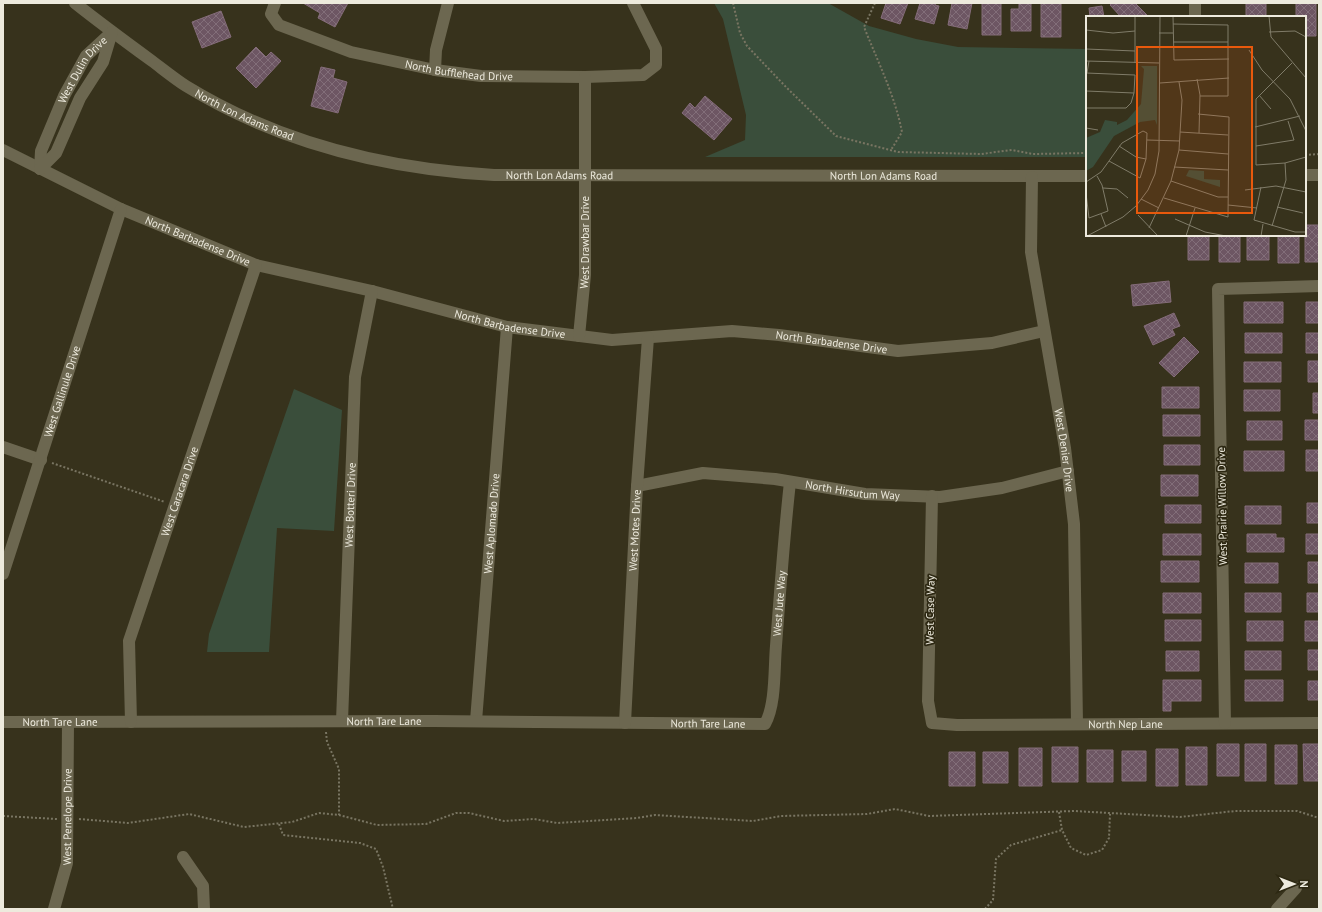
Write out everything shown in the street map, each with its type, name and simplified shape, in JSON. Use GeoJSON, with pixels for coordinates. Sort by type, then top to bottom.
{"type":"FeatureCollection","features":[{"type":"Feature","properties":{"kind":"street","name":"North Lon Adams Road"},"geometry":{"type":"LineString","coordinates":[[75,3],[186,86],[232,111],[312,143],[365,158],[452,173],[585,176],[1086,176]]}},
{"type":"Feature","properties":{"kind":"street"},"geometry":{"type":"LineString","coordinates":[[435,70],[436,50],[448,3]]}},
{"type":"Feature","properties":{"kind":"street","name":"North Bufflehead Drive"},"geometry":{"type":"LineString","coordinates":[[273,8],[279,25],[351,52],[435,70],[481,76],[585,77],[642,75],[656,65],[656,49],[633,3]]}},
{"type":"Feature","properties":{"kind":"street"},"geometry":{"type":"LineString","coordinates":[[1195,3],[1195,16]]}},
{"type":"Feature","properties":{"kind":"street","name":"West Dulin Drive"},"geometry":{"type":"LineString","coordinates":[[40,169],[56,153],[80,98],[103,62],[112,32]]}},
{"type":"Feature","properties":{"kind":"street","name":"West Dulin Drive"},"geometry":{"type":"LineString","coordinates":[[40,169],[41,151],[64,96],[86,56],[112,32]]}},
{"type":"Feature","properties":{"kind":"street","name":"West Drawbar Drive"},"geometry":{"type":"LineString","coordinates":[[579,336],[585,275],[585,77]]}},
{"type":"Feature","properties":{"kind":"street","name":"North Barbadense Drive"},"geometry":{"type":"LineString","coordinates":[[3,150],[121,209],[256,265],[372,291],[507,327],[612,340],[732,331],[779,335],[898,352],[992,343],[1044,331]]}},
{"type":"Feature","properties":{"kind":"street"},"geometry":{"type":"LineString","coordinates":[[1306,174],[1319,175]]}},
{"type":"Feature","properties":{"kind":"street","name":"West Denier Drive"},"geometry":{"type":"LineString","coordinates":[[1032,177],[1031,252],[1068,471],[1074,524],[1077,724]]}},
{"type":"Feature","properties":{"kind":"street","name":"West Gallinule Drive"},"geometry":{"type":"LineString","coordinates":[[3,574],[121,209]]}},
{"type":"Feature","properties":{"kind":"street","name":"West Caracara Drive"},"geometry":{"type":"LineString","coordinates":[[131,722],[129,641],[256,265]]}},
{"type":"Feature","properties":{"kind":"street","name":"West Prairie Willow Drive"},"geometry":{"type":"LineString","coordinates":[[1225,723],[1218,289],[1319,286]]}},
{"type":"Feature","properties":{"kind":"street","name":"West Botteri Drive"},"geometry":{"type":"LineString","coordinates":[[342,721],[355,377],[372,291]]}},
{"type":"Feature","properties":{"kind":"street","name":"West Aplomado Drive"},"geometry":{"type":"LineString","coordinates":[[476,721],[507,327]]}},
{"type":"Feature","properties":{"kind":"street","name":"West Motes Drive"},"geometry":{"type":"LineString","coordinates":[[626,723],[637,486],[648,338]]}},
{"type":"Feature","properties":{"kind":"street"},"geometry":{"type":"LineString","coordinates":[[3,447],[41,460]]}},
{"type":"Feature","properties":{"kind":"street","name":"North Hirsutum Way"},"geometry":{"type":"LineString","coordinates":[[637,486],[703,473],[790,482],[865,494],[932,496],[1002,488],[1068,471]]}},
{"type":"Feature","properties":{"kind":"street","name":"West Jute Way"},"geometry":{"type":"LineString","coordinates":[[765,724],[769,718],[772,689],[790,482]]}},
{"type":"Feature","properties":{"kind":"street","name":"West Case Way"},"geometry":{"type":"LineString","coordinates":[[932,496],[928,701],[932,723]]}},
{"type":"Feature","properties":{"kind":"street","name":"North Tare Lane"},"geometry":{"type":"LineString","coordinates":[[3,722],[476,721],[765,724]]}},
{"type":"Feature","properties":{"kind":"street","name":"West Penelope Drive"},"geometry":{"type":"LineString","coordinates":[[54,909],[67,863],[68,722]]}},
{"type":"Feature","properties":{"kind":"street","name":"North Nep Lane"},"geometry":{"type":"LineString","coordinates":[[932,723],[957,725],[1319,723]]}},
{"type":"Feature","properties":{"kind":"street"},"geometry":{"type":"LineString","coordinates":[[183,857],[203,886],[204,909]]}},
{"type":"Feature","properties":{"kind":"street"},"geometry":{"type":"LineString","coordinates":[[1277,909],[1296,888]]}},
{"type":"Feature","properties":{"kind":"path"},"geometry":{"type":"LineString","coordinates":[[733,3],[740,33],[747,46],[836,136],[898,152],[966,154],[1012,150],[1033,154],[1086,153]]}},
{"type":"Feature","properties":{"kind":"path"},"geometry":{"type":"LineString","coordinates":[[875,3],[864,27],[888,89],[897,107],[902,132],[891,150]]}},
{"type":"Feature","properties":{"kind":"path"},"geometry":{"type":"LineString","coordinates":[[1306,156],[1319,154]]}},
{"type":"Feature","properties":{"kind":"path"},"geometry":{"type":"LineString","coordinates":[[41,460],[175,506]]}},
{"type":"Feature","properties":{"kind":"path"},"geometry":{"type":"LineString","coordinates":[[324,721],[327,742],[339,769],[340,815]]}},
{"type":"Feature","properties":{"kind":"path"},"geometry":{"type":"LineString","coordinates":[[3,816],[41,820],[85,818],[128,823],[189,814],[244,827],[279,824],[319,813],[340,815],[377,825],[426,824],[456,813],[504,821],[534,818],[557,823],[637,818],[655,815],[753,821],[781,816],[867,814],[895,809],[929,816],[1074,811],[1180,817],[1236,811],[1297,811],[1319,818]]}},
{"type":"Feature","properties":{"kind":"path"},"geometry":{"type":"LineString","coordinates":[[1060,812],[1062,830],[1071,848],[1086,855],[1102,850],[1109,838],[1110,814]]}},
{"type":"Feature","properties":{"kind":"path"},"geometry":{"type":"LineString","coordinates":[[279,824],[283,835],[360,843],[376,849],[383,867],[393,909]]}},
{"type":"Feature","properties":{"kind":"path"},"geometry":{"type":"LineString","coordinates":[[984,909],[993,900],[996,859],[1011,846],[1062,830]]}},
{"type":"Feature","properties":{"kind":"green space"},"geometry":{"type":"Polygon","coordinates":[[[714,3],[828,3],[869,26],[916,39],[958,47],[1086,49],[1086,157],[705,157],[745,140],[746,115],[723,19],[714,3]]]}},
{"type":"Feature","properties":{"kind":"green space"},"geometry":{"type":"Polygon","coordinates":[[[294,389],[342,410],[334,531],[277,528],[269,652],[207,652],[209,634],[294,389]]]}},
{"type":"Feature","properties":{"kind":"building"},"geometry":{"type":"Polygon","coordinates":[[[303,3],[348,3],[335,27],[318,18],[320,13],[303,3]]]}},
{"type":"Feature","properties":{"kind":"building"},"geometry":{"type":"Polygon","coordinates":[[[886,3],[908,3],[900,24],[881,18],[886,3]]]}},
{"type":"Feature","properties":{"kind":"building"},"geometry":{"type":"Polygon","coordinates":[[[920,3],[936,3],[935,5],[939,6],[934,24],[915,19],[920,3]]]}},
{"type":"Feature","properties":{"kind":"building"},"geometry":{"type":"Polygon","coordinates":[[[952,3],[972,3],[967,29],[948,25],[952,3]]]}},
{"type":"Feature","properties":{"kind":"building"},"geometry":{"type":"Polygon","coordinates":[[[982,3],[1001,3],[1001,35],[982,35],[982,3]]]}},
{"type":"Feature","properties":{"kind":"building"},"geometry":{"type":"Polygon","coordinates":[[[1019,3],[1031,3],[1031,31],[1011,31],[1011,9],[1019,9],[1019,3]]]}},
{"type":"Feature","properties":{"kind":"building"},"geometry":{"type":"Polygon","coordinates":[[[1041,3],[1061,3],[1061,37],[1041,37],[1041,3]]]}},
{"type":"Feature","properties":{"kind":"building"},"geometry":{"type":"Polygon","coordinates":[[[1112,3],[1135,3],[1148,16],[1120,16],[1110,5],[1112,3]]]}},
{"type":"Feature","properties":{"kind":"building"},"geometry":{"type":"Polygon","coordinates":[[[1296,3],[1316,3],[1316,36],[1306,36],[1306,16],[1296,16],[1296,3]]]}},
{"type":"Feature","properties":{"kind":"building"},"geometry":{"type":"Polygon","coordinates":[[[1246,4],[1266,4],[1266,16],[1246,16],[1246,4]]]}},
{"type":"Feature","properties":{"kind":"building"},"geometry":{"type":"Polygon","coordinates":[[[1102,6],[1104,16],[1090,16],[1089,8],[1102,6]]]}},
{"type":"Feature","properties":{"kind":"building"},"geometry":{"type":"Polygon","coordinates":[[[221,11],[231,37],[202,48],[192,22],[221,11]]]}},
{"type":"Feature","properties":{"kind":"building"},"geometry":{"type":"Polygon","coordinates":[[[256,47],[266,57],[271,52],[281,61],[256,88],[236,68],[256,47]]]}},
{"type":"Feature","properties":{"kind":"building"},"geometry":{"type":"Polygon","coordinates":[[[321,67],[335,70],[333,78],[347,82],[338,113],[311,106],[321,67]]]}},
{"type":"Feature","properties":{"kind":"building"},"geometry":{"type":"Polygon","coordinates":[[[705,96],[732,119],[714,140],[682,113],[690,103],[695,108],[705,96]]]}},
{"type":"Feature","properties":{"kind":"building"},"geometry":{"type":"Polygon","coordinates":[[[1306,225],[1319,225],[1319,262],[1305,262],[1306,225]]]}},
{"type":"Feature","properties":{"kind":"building"},"geometry":{"type":"Polygon","coordinates":[[[1188,236],[1209,236],[1209,260],[1188,260],[1188,236]]]}},
{"type":"Feature","properties":{"kind":"building"},"geometry":{"type":"Polygon","coordinates":[[[1219,236],[1240,236],[1240,262],[1219,262],[1219,236]]]}},
{"type":"Feature","properties":{"kind":"building"},"geometry":{"type":"Polygon","coordinates":[[[1247,236],[1269,236],[1269,260],[1247,260],[1247,236]]]}},
{"type":"Feature","properties":{"kind":"building"},"geometry":{"type":"Polygon","coordinates":[[[1278,236],[1299,236],[1299,263],[1278,263],[1278,236]]]}},
{"type":"Feature","properties":{"kind":"building"},"geometry":{"type":"Polygon","coordinates":[[[1169,281],[1171,302],[1133,306],[1131,285],[1169,281]]]}},
{"type":"Feature","properties":{"kind":"building"},"geometry":{"type":"Polygon","coordinates":[[[1244,302],[1283,302],[1283,323],[1244,323],[1244,302]]]}},
{"type":"Feature","properties":{"kind":"building"},"geometry":{"type":"Polygon","coordinates":[[[1306,302],[1319,302],[1319,323],[1306,323],[1306,302]]]}},
{"type":"Feature","properties":{"kind":"building"},"geometry":{"type":"Polygon","coordinates":[[[1174,313],[1180,326],[1172,329],[1175,335],[1153,345],[1144,326],[1174,313]]]}},
{"type":"Feature","properties":{"kind":"building"},"geometry":{"type":"Polygon","coordinates":[[[1245,333],[1282,333],[1282,353],[1245,353],[1245,333]]]}},
{"type":"Feature","properties":{"kind":"building"},"geometry":{"type":"Polygon","coordinates":[[[1306,333],[1319,333],[1319,353],[1306,353],[1306,333]]]}},
{"type":"Feature","properties":{"kind":"building"},"geometry":{"type":"Polygon","coordinates":[[[1184,337],[1199,352],[1174,377],[1159,363],[1184,337]]]}},
{"type":"Feature","properties":{"kind":"building"},"geometry":{"type":"Polygon","coordinates":[[[1308,361],[1319,361],[1319,382],[1308,382],[1308,361]]]}},
{"type":"Feature","properties":{"kind":"building"},"geometry":{"type":"Polygon","coordinates":[[[1244,362],[1281,362],[1281,382],[1244,382],[1244,362]]]}},
{"type":"Feature","properties":{"kind":"building"},"geometry":{"type":"Polygon","coordinates":[[[1162,387],[1199,387],[1199,408],[1162,408],[1162,387]]]}},
{"type":"Feature","properties":{"kind":"building"},"geometry":{"type":"Polygon","coordinates":[[[1244,390],[1280,390],[1280,411],[1244,411],[1244,390]]]}},
{"type":"Feature","properties":{"kind":"building"},"geometry":{"type":"Polygon","coordinates":[[[1313,393],[1319,393],[1319,413],[1313,413],[1313,393]]]}},
{"type":"Feature","properties":{"kind":"building"},"geometry":{"type":"Polygon","coordinates":[[[1163,415],[1200,415],[1200,436],[1163,436],[1163,415]]]}},
{"type":"Feature","properties":{"kind":"building"},"geometry":{"type":"Polygon","coordinates":[[[1305,420],[1319,420],[1319,440],[1305,440],[1305,420]]]}},
{"type":"Feature","properties":{"kind":"building"},"geometry":{"type":"Polygon","coordinates":[[[1247,421],[1282,421],[1282,440],[1247,440],[1247,421]]]}},
{"type":"Feature","properties":{"kind":"building"},"geometry":{"type":"Polygon","coordinates":[[[1164,445],[1200,445],[1200,465],[1164,465],[1164,445]]]}},
{"type":"Feature","properties":{"kind":"building"},"geometry":{"type":"Polygon","coordinates":[[[1306,450],[1319,450],[1319,471],[1306,471],[1306,450]]]}},
{"type":"Feature","properties":{"kind":"building"},"geometry":{"type":"Polygon","coordinates":[[[1244,451],[1284,451],[1284,471],[1244,471],[1244,451]]]}},
{"type":"Feature","properties":{"kind":"building"},"geometry":{"type":"Polygon","coordinates":[[[1161,475],[1198,475],[1198,496],[1161,496],[1161,475]]]}},
{"type":"Feature","properties":{"kind":"building"},"geometry":{"type":"Polygon","coordinates":[[[1307,503],[1319,503],[1319,523],[1307,523],[1307,503]]]}},
{"type":"Feature","properties":{"kind":"building"},"geometry":{"type":"Polygon","coordinates":[[[1165,505],[1201,505],[1201,523],[1165,523],[1165,505]]]}},
{"type":"Feature","properties":{"kind":"building"},"geometry":{"type":"Polygon","coordinates":[[[1245,506],[1281,506],[1281,524],[1245,524],[1245,506]]]}},
{"type":"Feature","properties":{"kind":"building"},"geometry":{"type":"Polygon","coordinates":[[[1163,534],[1201,534],[1201,555],[1163,555],[1163,534]]]}},
{"type":"Feature","properties":{"kind":"building"},"geometry":{"type":"Polygon","coordinates":[[[1247,534],[1276,534],[1276,538],[1284,538],[1284,552],[1247,552],[1247,534]]]}},
{"type":"Feature","properties":{"kind":"building"},"geometry":{"type":"Polygon","coordinates":[[[1306,534],[1319,534],[1319,554],[1306,554],[1306,534]]]}},
{"type":"Feature","properties":{"kind":"building"},"geometry":{"type":"Polygon","coordinates":[[[1161,561],[1199,561],[1199,582],[1161,582],[1161,561]]]}},
{"type":"Feature","properties":{"kind":"building"},"geometry":{"type":"Polygon","coordinates":[[[1308,562],[1319,562],[1319,583],[1308,583],[1308,562]]]}},
{"type":"Feature","properties":{"kind":"building"},"geometry":{"type":"Polygon","coordinates":[[[1245,563],[1278,563],[1278,583],[1245,583],[1245,563]]]}},
{"type":"Feature","properties":{"kind":"building"},"geometry":{"type":"Polygon","coordinates":[[[1163,593],[1201,593],[1201,613],[1163,613],[1163,593]]]}},
{"type":"Feature","properties":{"kind":"building"},"geometry":{"type":"Polygon","coordinates":[[[1245,593],[1281,593],[1281,612],[1245,612],[1245,593]]]}},
{"type":"Feature","properties":{"kind":"building"},"geometry":{"type":"Polygon","coordinates":[[[1307,593],[1319,593],[1319,612],[1307,612],[1307,593]]]}},
{"type":"Feature","properties":{"kind":"building"},"geometry":{"type":"Polygon","coordinates":[[[1165,620],[1201,620],[1201,641],[1165,641],[1165,620]]]}},
{"type":"Feature","properties":{"kind":"building"},"geometry":{"type":"Polygon","coordinates":[[[1247,621],[1283,621],[1283,641],[1247,641],[1247,621]]]}},
{"type":"Feature","properties":{"kind":"building"},"geometry":{"type":"Polygon","coordinates":[[[1305,621],[1319,621],[1319,641],[1305,641],[1305,621]]]}},
{"type":"Feature","properties":{"kind":"building"},"geometry":{"type":"Polygon","coordinates":[[[1308,650],[1319,650],[1319,670],[1308,670],[1308,650]]]}},
{"type":"Feature","properties":{"kind":"building"},"geometry":{"type":"Polygon","coordinates":[[[1166,651],[1199,651],[1199,671],[1166,671],[1166,651]]]}},
{"type":"Feature","properties":{"kind":"building"},"geometry":{"type":"Polygon","coordinates":[[[1245,651],[1281,651],[1281,670],[1245,670],[1245,651]]]}},
{"type":"Feature","properties":{"kind":"building"},"geometry":{"type":"Polygon","coordinates":[[[1163,680],[1201,680],[1201,701],[1171,701],[1171,711],[1163,711],[1163,680]]]}},
{"type":"Feature","properties":{"kind":"building"},"geometry":{"type":"Polygon","coordinates":[[[1245,680],[1283,680],[1283,701],[1245,701],[1245,680]]]}},
{"type":"Feature","properties":{"kind":"building"},"geometry":{"type":"Polygon","coordinates":[[[1308,681],[1319,681],[1319,700],[1308,700],[1308,681]]]}},
{"type":"Feature","properties":{"kind":"building"},"geometry":{"type":"Polygon","coordinates":[[[1217,744],[1239,744],[1239,776],[1217,776],[1217,744]]]}},
{"type":"Feature","properties":{"kind":"building"},"geometry":{"type":"Polygon","coordinates":[[[1245,744],[1266,744],[1266,781],[1245,781],[1245,744]]]}},
{"type":"Feature","properties":{"kind":"building"},"geometry":{"type":"Polygon","coordinates":[[[1303,744],[1319,744],[1319,781],[1304,781],[1303,744]]]}},
{"type":"Feature","properties":{"kind":"building"},"geometry":{"type":"Polygon","coordinates":[[[1275,745],[1297,745],[1297,784],[1275,784],[1275,745]]]}},
{"type":"Feature","properties":{"kind":"building"},"geometry":{"type":"Polygon","coordinates":[[[1052,747],[1078,747],[1078,782],[1052,782],[1052,747]]]}},
{"type":"Feature","properties":{"kind":"building"},"geometry":{"type":"Polygon","coordinates":[[[1186,747],[1207,747],[1207,785],[1186,785],[1186,747]]]}},
{"type":"Feature","properties":{"kind":"building"},"geometry":{"type":"Polygon","coordinates":[[[1019,748],[1042,748],[1042,786],[1019,786],[1019,748]]]}},
{"type":"Feature","properties":{"kind":"building"},"geometry":{"type":"Polygon","coordinates":[[[1156,749],[1178,749],[1178,786],[1156,786],[1156,749]]]}},
{"type":"Feature","properties":{"kind":"building"},"geometry":{"type":"Polygon","coordinates":[[[1087,750],[1113,750],[1113,782],[1087,782],[1087,750]]]}},
{"type":"Feature","properties":{"kind":"building"},"geometry":{"type":"Polygon","coordinates":[[[1122,751],[1146,751],[1146,781],[1122,781],[1122,751]]]}},
{"type":"Feature","properties":{"kind":"building"},"geometry":{"type":"Polygon","coordinates":[[[949,752],[975,752],[975,786],[949,786],[949,752]]]}},
{"type":"Feature","properties":{"kind":"building"},"geometry":{"type":"Polygon","coordinates":[[[983,752],[1008,752],[1008,783],[983,783],[983,752]]]}}]}
